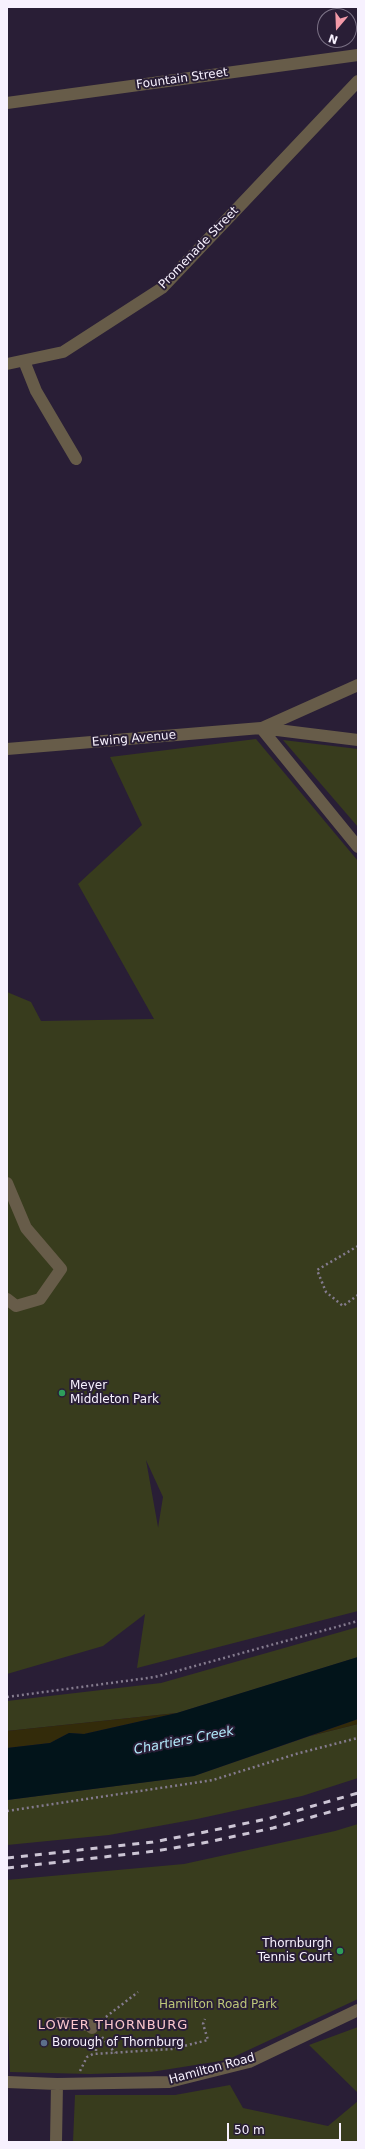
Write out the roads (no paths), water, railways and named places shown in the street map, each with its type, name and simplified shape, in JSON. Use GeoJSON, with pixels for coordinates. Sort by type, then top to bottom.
{"type":"FeatureCollection","features":[{"type":"Feature","properties":{"kind":"street","name":"Fountain Street"},"geometry":{"type":"LineString","coordinates":[[7,103],[358,55]]}},
{"type":"Feature","properties":{"kind":"street","name":"Promenade Street"},"geometry":{"type":"LineString","coordinates":[[7,364],[63,352],[162,288],[358,81]]}},
{"type":"Feature","properties":{"kind":"street"},"geometry":{"type":"LineString","coordinates":[[24,361],[36,391],[76,459]]}},
{"type":"Feature","properties":{"kind":"street"},"geometry":{"type":"LineString","coordinates":[[261,728],[358,685]]}},
{"type":"Feature","properties":{"kind":"street"},"geometry":{"type":"LineString","coordinates":[[261,728],[358,740]]}},
{"type":"Feature","properties":{"kind":"street"},"geometry":{"type":"LineString","coordinates":[[261,728],[358,847]]}},
{"type":"Feature","properties":{"kind":"street","name":"Ewing Avenue"},"geometry":{"type":"LineString","coordinates":[[7,750],[261,728]]}},
{"type":"Feature","properties":{"kind":"street"},"geometry":{"type":"LineString","coordinates":[[7,1183],[26,1228],[62,1269],[40,1299],[16,1306],[7,1299]]}},
{"type":"Feature","properties":{"kind":"street","name":"Hamilton Road"},"geometry":{"type":"LineString","coordinates":[[7,2082],[57,2084],[169,2082],[249,2062],[358,2010]]}},
{"type":"Feature","properties":{"kind":"street"},"geometry":{"type":"LineString","coordinates":[[59,2023],[89,2025],[94,2031]]}},
{"type":"Feature","properties":{"kind":"street"},"geometry":{"type":"LineString","coordinates":[[56,2142],[57,2084]]}},
{"type":"Feature","properties":{"kind":"water","name":"Chartiers Creek"},"geometry":{"type":"Polygon","coordinates":[[[358,1657],[358,1719],[194,1776],[7,1800],[7,1748],[50,1743],[69,1733],[84,1734],[177,1713],[358,1657]]]}},
{"type":"Feature","properties":{"kind":"railway"},"geometry":{"type":"LineString","coordinates":[[7,1858],[153,1842],[271,1818],[358,1793]]}},
{"type":"Feature","properties":{"kind":"railway"},"geometry":{"type":"LineString","coordinates":[[7,1868],[156,1851],[208,1842],[273,1828],[358,1804]]}},
{"type":"Feature","properties":{"kind":"place","name":"Meyer Middleton Park"},"geometry":{"type":"Point","coordinates":[62,1393]}},
{"type":"Feature","properties":{"kind":"place","name":"Thornburgh Tennis Court"},"geometry":{"type":"Point","coordinates":[340,1951]}},
{"type":"Feature","properties":{"kind":"place","name":"Borough of Thornburg"},"geometry":{"type":"Point","coordinates":[44,2043]}},
{"type":"Feature","properties":{"kind":"district","name":"LOWER THORNBURG"},"geometry":{"type":"Point","coordinates":[113,2026]}},
{"type":"Feature","properties":{"kind":"park label","name":"Hamilton Road Park"},"geometry":{"type":"Point","coordinates":[218,2005]}}]}
